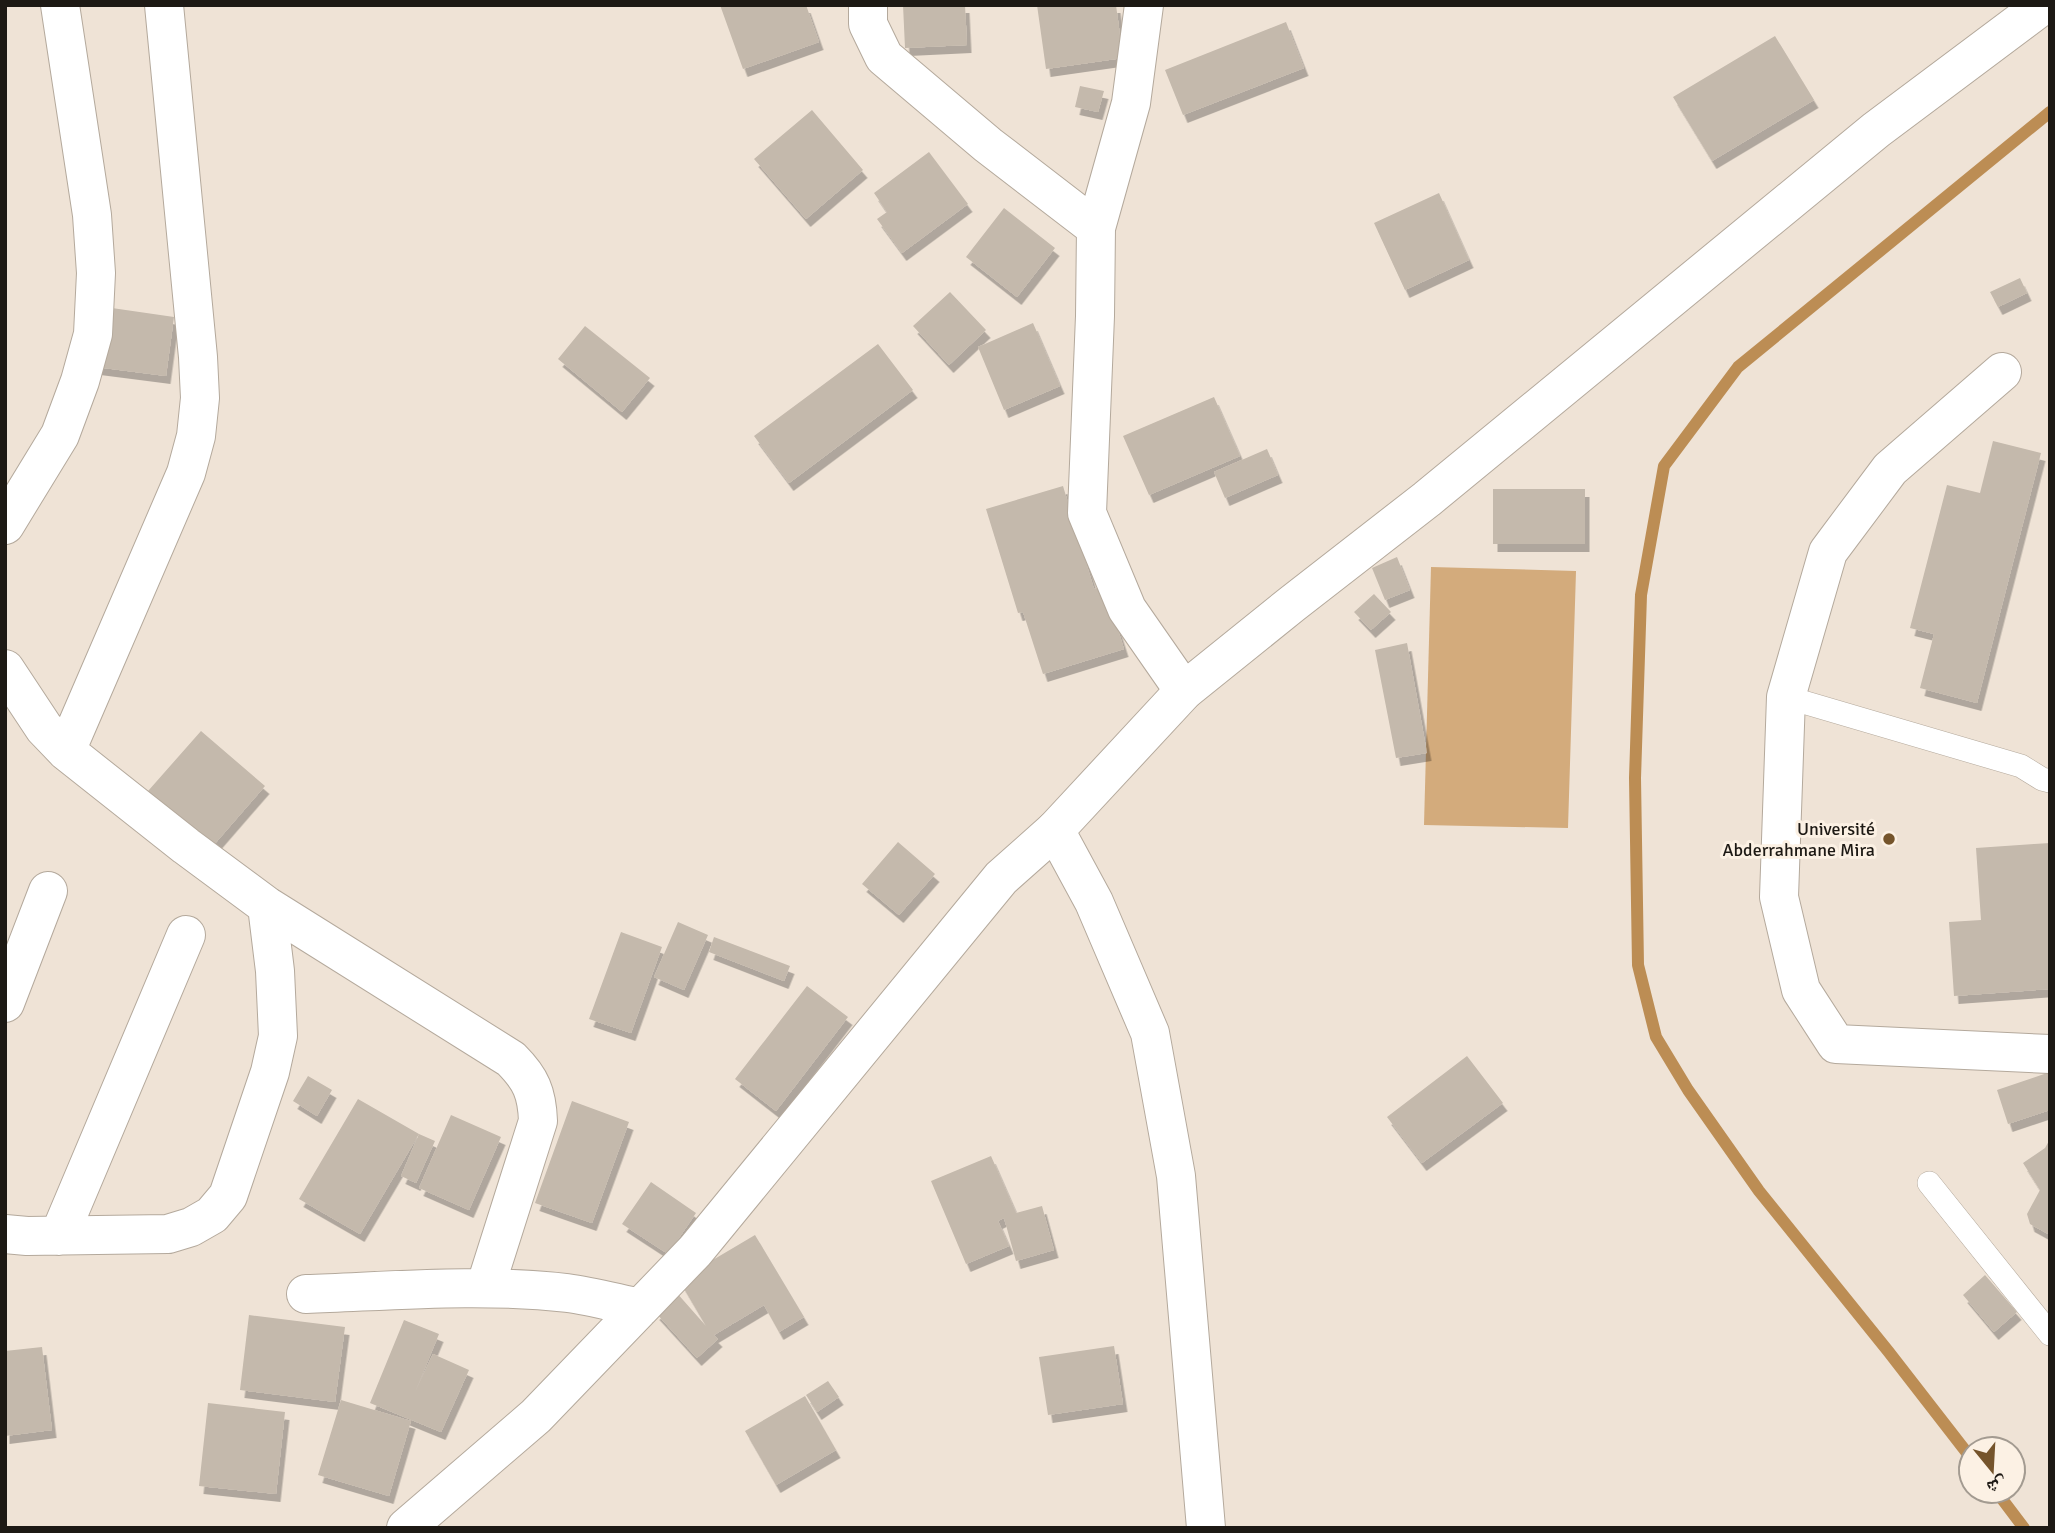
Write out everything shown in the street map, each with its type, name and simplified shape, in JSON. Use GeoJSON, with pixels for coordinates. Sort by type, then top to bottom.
{"type":"FeatureCollection","features":[{"type":"Feature","properties":{"kind":"street"},"geometry":{"type":"LineString","coordinates":[[5,525],[60,435],[80,381],[93,334],[96,272],[92,215],[60,5]]}},
{"type":"Feature","properties":{"kind":"street"},"geometry":{"type":"LineString","coordinates":[[66,751],[186,473],[196,436],[200,398],[198,357],[164,5]]}},
{"type":"Feature","properties":{"kind":"street"},"geometry":{"type":"LineString","coordinates":[[868,5],[868,24],[884,57],[988,145],[1096,228]]}},
{"type":"Feature","properties":{"kind":"street"},"geometry":{"type":"LineString","coordinates":[[1144,5],[1131,103],[1096,228],[1087,513],[1127,608],[1184,691]]}},
{"type":"Feature","properties":{"kind":"street"},"geometry":{"type":"LineString","coordinates":[[406,1528],[536,1416],[695,1251],[1001,878],[1055,830],[1184,691],[1427,499],[1876,130],[2043,5]]}},
{"type":"Feature","properties":{"kind":"street"},"geometry":{"type":"LineString","coordinates":[[2002,372],[1889,469],[1828,552],[1786,697],[1779,897],[1801,990],[1836,1044],[2050,1054]]}},
{"type":"Feature","properties":{"kind":"street"},"geometry":{"type":"LineString","coordinates":[[5,669],[44,728],[66,751],[186,846],[267,906],[511,1059],[524,1072],[533,1087],[538,1121],[485,1288]]}},
{"type":"Feature","properties":{"kind":"street"},"geometry":{"type":"LineString","coordinates":[[1055,830],[1094,902],[1150,1033],[1176,1176],[1206,1528]]}},
{"type":"Feature","properties":{"kind":"street"},"geometry":{"type":"LineString","coordinates":[[5,1003],[48,891]]}},
{"type":"Feature","properties":{"kind":"street"},"geometry":{"type":"LineString","coordinates":[[5,1234],[168,1234],[191,1227],[212,1215],[228,1196],[270,1072],[278,1036],[275,971],[267,906]]}},
{"type":"Feature","properties":{"kind":"street"},"geometry":{"type":"LineString","coordinates":[[58,1236],[186,934]]}},
{"type":"Feature","properties":{"kind":"street"},"geometry":{"type":"LineString","coordinates":[[306,1294],[485,1288],[570,1293],[640,1308]]}},
{"type":"Feature","properties":{"kind":"lane"},"geometry":{"type":"LineString","coordinates":[[1786,697],[2021,766],[2050,781]]}},
{"type":"Feature","properties":{"kind":"lane"},"geometry":{"type":"LineString","coordinates":[[1929,1183],[2050,1334]]}},
{"type":"Feature","properties":{"kind":"shaded area"},"geometry":{"type":"Polygon","coordinates":[[[1431,567],[1576,571],[1568,828],[1424,825],[1431,567]]]}},
{"type":"Feature","properties":{"kind":"building"},"geometry":{"type":"Polygon","coordinates":[[[720,5],[806,5],[819,42],[743,69],[720,5]]]}},
{"type":"Feature","properties":{"kind":"building"},"geometry":{"type":"Polygon","coordinates":[[[903,5],[965,5],[967,45],[905,48],[903,5]]]}},
{"type":"Feature","properties":{"kind":"building"},"geometry":{"type":"Polygon","coordinates":[[[1037,5],[1116,5],[1123,58],[1046,69],[1037,5]]]}},
{"type":"Feature","properties":{"kind":"building"},"geometry":{"type":"Polygon","coordinates":[[[1286,22],[1304,68],[1183,115],[1165,70],[1286,22]]]}},
{"type":"Feature","properties":{"kind":"building"},"geometry":{"type":"Polygon","coordinates":[[[1775,36],[1814,100],[1712,161],[1673,97],[1775,36]]]}},
{"type":"Feature","properties":{"kind":"building"},"geometry":{"type":"Polygon","coordinates":[[[1080,86],[1104,91],[1098,112],[1075,107],[1080,86]]]}},
{"type":"Feature","properties":{"kind":"building"},"geometry":{"type":"Polygon","coordinates":[[[812,110],[863,170],[806,219],[754,159],[812,110]]]}},
{"type":"Feature","properties":{"kind":"building"},"geometry":{"type":"Polygon","coordinates":[[[929,152],[968,204],[902,253],[877,219],[887,212],[874,193],[929,152]]]}},
{"type":"Feature","properties":{"kind":"building"},"geometry":{"type":"Polygon","coordinates":[[[1439,193],[1469,260],[1405,290],[1374,223],[1439,193]]]}},
{"type":"Feature","properties":{"kind":"building"},"geometry":{"type":"Polygon","coordinates":[[[1004,208],[1055,248],[1017,297],[966,257],[1004,208]]]}},
{"type":"Feature","properties":{"kind":"building"},"geometry":{"type":"Polygon","coordinates":[[[2020,278],[2027,293],[1998,307],[1990,292],[2020,278]]]}},
{"type":"Feature","properties":{"kind":"building"},"geometry":{"type":"Polygon","coordinates":[[[950,292],[986,330],[949,365],[913,326],[950,292]]]}},
{"type":"Feature","properties":{"kind":"building"},"geometry":{"type":"Polygon","coordinates":[[[105,307],[174,317],[166,376],[96,367],[105,307]]]}},
{"type":"Feature","properties":{"kind":"building"},"geometry":{"type":"Polygon","coordinates":[[[1033,323],[1060,386],[1004,410],[978,347],[1033,323]]]}},
{"type":"Feature","properties":{"kind":"building"},"geometry":{"type":"Polygon","coordinates":[[[585,326],[650,378],[622,412],[558,359],[585,326]]]}},
{"type":"Feature","properties":{"kind":"building"},"geometry":{"type":"Polygon","coordinates":[[[878,344],[913,390],[789,483],[754,436],[878,344]]]}},
{"type":"Feature","properties":{"kind":"building"},"geometry":{"type":"Polygon","coordinates":[[[1214,397],[1240,456],[1149,495],[1123,436],[1214,397]]]}},
{"type":"Feature","properties":{"kind":"building"},"geometry":{"type":"Polygon","coordinates":[[[1993,441],[2041,453],[1977,703],[1920,688],[1934,634],[1910,628],[1947,485],[1980,493],[1993,441]]]}},
{"type":"Feature","properties":{"kind":"building"},"geometry":{"type":"Polygon","coordinates":[[[1267,449],[1278,475],[1225,498],[1214,472],[1267,449]]]}},
{"type":"Feature","properties":{"kind":"building"},"geometry":{"type":"Polygon","coordinates":[[[1063,486],[1094,589],[1104,586],[1124,649],[1043,674],[1023,612],[1018,613],[986,509],[1063,486]]]}},
{"type":"Feature","properties":{"kind":"building"},"geometry":{"type":"Polygon","coordinates":[[[1493,489],[1585,489],[1585,544],[1493,544],[1493,489]]]}},
{"type":"Feature","properties":{"kind":"building"},"geometry":{"type":"Polygon","coordinates":[[[1397,557],[1410,590],[1385,600],[1372,568],[1397,557]]]}},
{"type":"Feature","properties":{"kind":"building"},"geometry":{"type":"Polygon","coordinates":[[[1374,594],[1391,612],[1371,630],[1354,612],[1374,594]]]}},
{"type":"Feature","properties":{"kind":"building"},"geometry":{"type":"Polygon","coordinates":[[[1407,643],[1427,753],[1396,758],[1375,650],[1407,643]]]}},
{"type":"Feature","properties":{"kind":"building"},"geometry":{"type":"Polygon","coordinates":[[[201,731],[265,786],[205,855],[141,799],[201,731]]]}},
{"type":"Feature","properties":{"kind":"building"},"geometry":{"type":"Polygon","coordinates":[[[898,842],[935,874],[899,915],[862,884],[898,842]]]}},
{"type":"Feature","properties":{"kind":"building"},"geometry":{"type":"Polygon","coordinates":[[[2050,843],[2050,989],[1954,996],[1949,922],[1981,920],[1976,848],[2050,843]]]}},
{"type":"Feature","properties":{"kind":"building"},"geometry":{"type":"Polygon","coordinates":[[[678,922],[708,935],[684,990],[654,977],[678,922]]]}},
{"type":"Feature","properties":{"kind":"building"},"geometry":{"type":"Polygon","coordinates":[[[621,932],[662,947],[631,1033],[589,1019],[621,932]]]}},
{"type":"Feature","properties":{"kind":"building"},"geometry":{"type":"Polygon","coordinates":[[[714,937],[790,966],[784,981],[709,952],[714,937]]]}},
{"type":"Feature","properties":{"kind":"building"},"geometry":{"type":"Polygon","coordinates":[[[807,986],[848,1017],[776,1111],[735,1079],[807,986]]]}},
{"type":"Feature","properties":{"kind":"building"},"geometry":{"type":"Polygon","coordinates":[[[1467,1056],[1503,1103],[1422,1163],[1387,1117],[1467,1056]]]}},
{"type":"Feature","properties":{"kind":"building"},"geometry":{"type":"Polygon","coordinates":[[[2050,1072],[2050,1110],[2008,1124],[1997,1090],[2050,1072]]]}},
{"type":"Feature","properties":{"kind":"building"},"geometry":{"type":"Polygon","coordinates":[[[308,1076],[332,1090],[317,1116],[293,1101],[308,1076]]]}},
{"type":"Feature","properties":{"kind":"building"},"geometry":{"type":"Polygon","coordinates":[[[358,1099],[419,1134],[360,1234],[299,1199],[358,1099]]]}},
{"type":"Feature","properties":{"kind":"building"},"geometry":{"type":"Polygon","coordinates":[[[572,1101],[629,1122],[592,1223],[535,1203],[572,1101]]]}},
{"type":"Feature","properties":{"kind":"building"},"geometry":{"type":"Polygon","coordinates":[[[451,1115],[501,1137],[469,1210],[419,1188],[451,1115]]]}},
{"type":"Feature","properties":{"kind":"building"},"geometry":{"type":"Polygon","coordinates":[[[419,1134],[435,1141],[416,1183],[401,1176],[419,1134]]]}},
{"type":"Feature","properties":{"kind":"building"},"geometry":{"type":"Polygon","coordinates":[[[2050,1139],[2050,1235],[2030,1224],[2027,1214],[2040,1190],[2023,1163],[2045,1148],[2050,1139]]]}},
{"type":"Feature","properties":{"kind":"building"},"geometry":{"type":"Polygon","coordinates":[[[991,1156],[1016,1213],[1042,1206],[1054,1250],[1016,1261],[1004,1218],[998,1221],[1009,1246],[966,1264],[931,1181],[991,1156]]]}},
{"type":"Feature","properties":{"kind":"building"},"geometry":{"type":"Polygon","coordinates":[[[651,1182],[696,1213],[668,1254],[622,1224],[651,1182]]]}},
{"type":"Feature","properties":{"kind":"building"},"geometry":{"type":"Polygon","coordinates":[[[755,1235],[804,1317],[779,1332],[764,1305],[714,1335],[718,1339],[697,1358],[655,1312],[676,1292],[706,1326],[679,1280],[755,1235]]]}},
{"type":"Feature","properties":{"kind":"building"},"geometry":{"type":"Polygon","coordinates":[[[1985,1275],[2017,1312],[1994,1332],[1963,1295],[1985,1275]]]}},
{"type":"Feature","properties":{"kind":"building"},"geometry":{"type":"Polygon","coordinates":[[[249,1315],[345,1327],[335,1402],[240,1390],[249,1315]]]}},
{"type":"Feature","properties":{"kind":"building"},"geometry":{"type":"Polygon","coordinates":[[[404,1320],[439,1334],[415,1392],[433,1354],[469,1370],[441,1432],[370,1403],[404,1320]]]}},
{"type":"Feature","properties":{"kind":"building"},"geometry":{"type":"Polygon","coordinates":[[[1114,1346],[1123,1404],[1048,1415],[1039,1357],[1114,1346]]]}},
{"type":"Feature","properties":{"kind":"building"},"geometry":{"type":"Polygon","coordinates":[[[42,1347],[52,1430],[5,1436],[5,1351],[42,1347]]]}},
{"type":"Feature","properties":{"kind":"building"},"geometry":{"type":"Polygon","coordinates":[[[828,1381],[839,1397],[817,1412],[806,1395],[828,1381]]]}},
{"type":"Feature","properties":{"kind":"building"},"geometry":{"type":"Polygon","coordinates":[[[805,1396],[836,1450],[776,1485],[745,1431],[805,1396]]]}},
{"type":"Feature","properties":{"kind":"building"},"geometry":{"type":"Polygon","coordinates":[[[341,1400],[411,1421],[389,1496],[318,1475],[341,1400]]]}},
{"type":"Feature","properties":{"kind":"building"},"geometry":{"type":"Polygon","coordinates":[[[208,1403],[285,1412],[276,1494],[199,1486],[208,1403]]]}},
{"type":"Feature","properties":{"kind":"waterway"},"geometry":{"type":"LineString","coordinates":[[1957,1440],[1759,1191],[1688,1090],[1656,1037],[1638,965],[1635,778],[1641,595],[1664,466],[1738,367],[2050,112]]}},
{"type":"Feature","properties":{"kind":"waterway"},"geometry":{"type":"LineString","coordinates":[[2007,1505],[2024,1528]]}},
{"type":"Feature","properties":{"kind":"place","name":"Université Abderrahmane Mira"},"geometry":{"type":"Point","coordinates":[1889,839]}}]}
